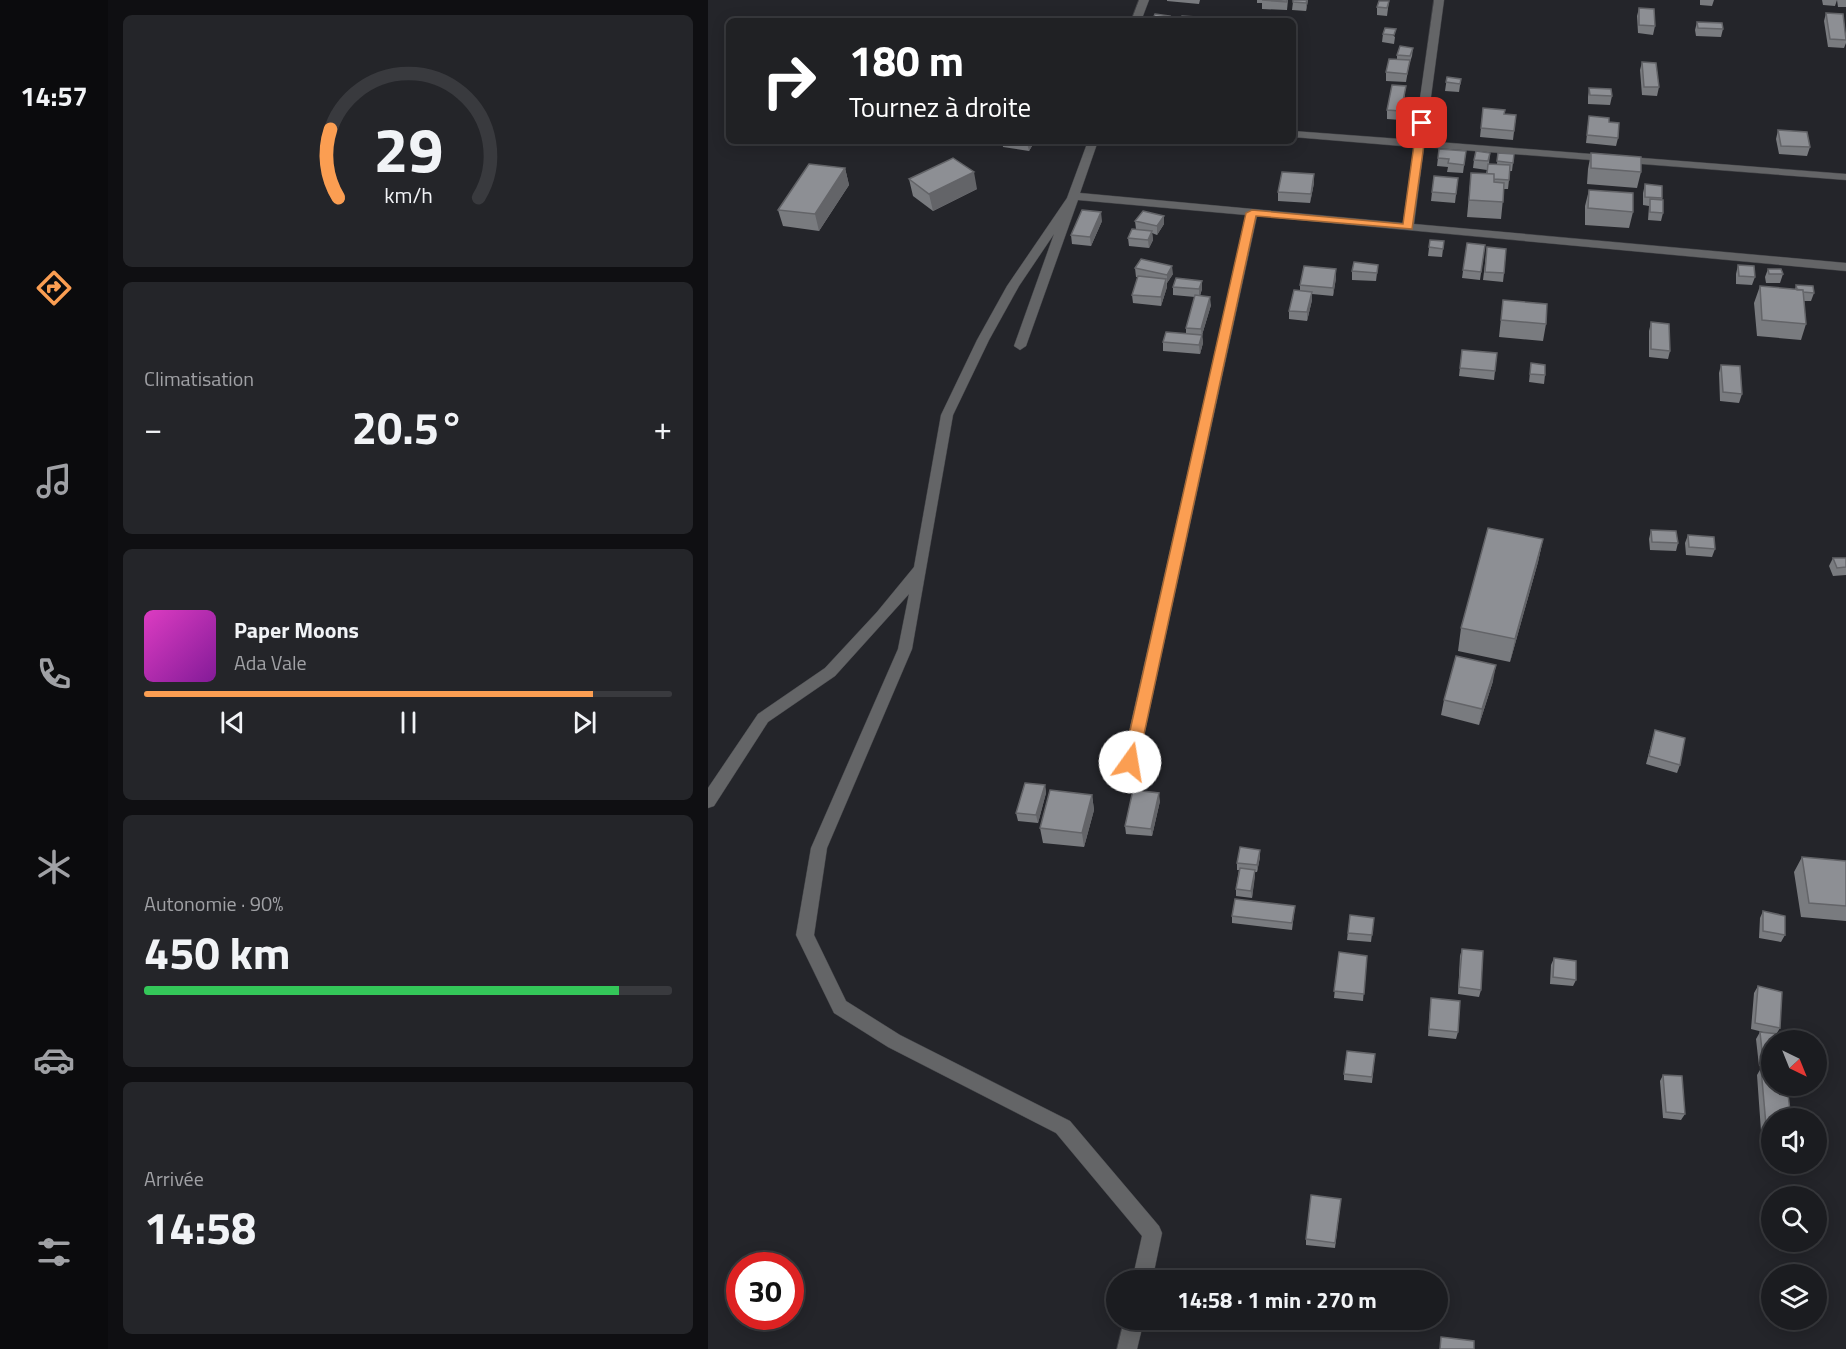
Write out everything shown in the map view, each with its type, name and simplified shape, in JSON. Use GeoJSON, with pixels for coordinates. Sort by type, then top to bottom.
{"type":"FeatureCollection","features":[{"type":"Feature","properties":{"kind":"street"},"geometry":{"type":"LineString","coordinates":[[1137,18],[1144,0]]}},
{"type":"Feature","properties":{"kind":"street"},"geometry":{"type":"LineString","coordinates":[[1408,227],[1439,0]]}},
{"type":"Feature","properties":{"kind":"street"},"geometry":{"type":"LineString","coordinates":[[1296,134],[1846,177]]}},
{"type":"Feature","properties":{"kind":"street"},"geometry":{"type":"LineString","coordinates":[[1020,346],[1092,144]]}},
{"type":"Feature","properties":{"kind":"street"},"geometry":{"type":"LineString","coordinates":[[1074,196],[1846,267]]}},
{"type":"Feature","properties":{"kind":"street"},"geometry":{"type":"LineString","coordinates":[[1074,196],[1013,286],[983,340],[947,415],[905,649],[819,848],[805,935],[840,1007],[894,1041],[1063,1127],[1152,1233],[1144,1270]]}},
{"type":"Feature","properties":{"kind":"street"},"geometry":{"type":"LineString","coordinates":[[1130,762],[1252,213]]}},
{"type":"Feature","properties":{"kind":"street"},"geometry":{"type":"LineString","coordinates":[[708,801],[763,718],[830,672],[882,616],[921,569]]}},
{"type":"Feature","properties":{"kind":"street"},"geometry":{"type":"LineString","coordinates":[[1127,1349],[1132,1330]]}},
{"type":"Feature","properties":{"kind":"building"},"geometry":{"type":"Polygon","coordinates":[[[1262,0],[1287,0],[1287,2],[1262,0]]]}},
{"type":"Feature","properties":{"kind":"building"},"geometry":{"type":"Polygon","coordinates":[[[1293,0],[1307,0],[1306,3],[1293,2],[1293,0]]]}},
{"type":"Feature","properties":{"kind":"building"},"geometry":{"type":"Polygon","coordinates":[[[1379,1],[1389,1],[1387,8],[1377,7],[1379,1]]]}},
{"type":"Feature","properties":{"kind":"building"},"geometry":{"type":"Polygon","coordinates":[[[1639,8],[1654,9],[1655,26],[1639,25],[1639,8]]]}},
{"type":"Feature","properties":{"kind":"building"},"geometry":{"type":"Polygon","coordinates":[[[1826,13],[1843,14],[1846,40],[1830,39],[1826,13]]]}},
{"type":"Feature","properties":{"kind":"building"},"geometry":{"type":"Polygon","coordinates":[[[1155,14],[1170,16],[1169,18],[1153,18],[1155,14]]]}},
{"type":"Feature","properties":{"kind":"building"},"geometry":{"type":"Polygon","coordinates":[[[1697,22],[1722,23],[1723,29],[1698,28],[1697,22]]]}},
{"type":"Feature","properties":{"kind":"building"},"geometry":{"type":"Polygon","coordinates":[[[1385,28],[1396,29],[1394,35],[1383,34],[1385,28]]]}},
{"type":"Feature","properties":{"kind":"building"},"geometry":{"type":"Polygon","coordinates":[[[1400,46],[1413,48],[1410,56],[1397,55],[1400,46]]]}},
{"type":"Feature","properties":{"kind":"building"},"geometry":{"type":"Polygon","coordinates":[[[1389,59],[1410,60],[1407,74],[1386,72],[1389,59]]]}},
{"type":"Feature","properties":{"kind":"building"},"geometry":{"type":"Polygon","coordinates":[[[1642,62],[1656,63],[1659,87],[1644,87],[1642,62]]]}},
{"type":"Feature","properties":{"kind":"building"},"geometry":{"type":"Polygon","coordinates":[[[1447,77],[1461,79],[1460,84],[1446,82],[1447,77]]]}},
{"type":"Feature","properties":{"kind":"building"},"geometry":{"type":"Polygon","coordinates":[[[1392,85],[1406,86],[1401,111],[1387,110],[1392,85]]]}},
{"type":"Feature","properties":{"kind":"building"},"geometry":{"type":"Polygon","coordinates":[[[1589,88],[1611,89],[1612,96],[1590,95],[1589,88]]]}},
{"type":"Feature","properties":{"kind":"building"},"geometry":{"type":"Polygon","coordinates":[[[1483,108],[1505,110],[1504,114],[1516,115],[1514,131],[1481,128],[1483,108]]]}},
{"type":"Feature","properties":{"kind":"building"},"geometry":{"type":"Polygon","coordinates":[[[1589,116],[1609,118],[1609,122],[1619,123],[1618,138],[1587,135],[1589,116]]]}},
{"type":"Feature","properties":{"kind":"building"},"geometry":{"type":"Polygon","coordinates":[[[1778,130],[1807,132],[1810,147],[1781,146],[1778,130]]]}},
{"type":"Feature","properties":{"kind":"building"},"geometry":{"type":"Polygon","coordinates":[[[1439,149],[1466,151],[1464,165],[1448,163],[1449,159],[1438,158],[1439,149]]]}},
{"type":"Feature","properties":{"kind":"building"},"geometry":{"type":"Polygon","coordinates":[[[1476,151],[1490,153],[1488,161],[1474,160],[1476,151]]]}},
{"type":"Feature","properties":{"kind":"building"},"geometry":{"type":"Polygon","coordinates":[[[1498,153],[1514,154],[1513,163],[1497,161],[1498,153]]]}},
{"type":"Feature","properties":{"kind":"building"},"geometry":{"type":"Polygon","coordinates":[[[1591,153],[1641,157],[1641,172],[1591,168],[1591,153]]]}},
{"type":"Feature","properties":{"kind":"building"},"geometry":{"type":"Polygon","coordinates":[[[953,158],[974,172],[929,194],[909,179],[953,158]]]}},
{"type":"Feature","properties":{"kind":"building"},"geometry":{"type":"Polygon","coordinates":[[[809,164],[845,168],[815,214],[778,210],[809,164]]]}},
{"type":"Feature","properties":{"kind":"building"},"geometry":{"type":"Polygon","coordinates":[[[1488,164],[1510,165],[1509,180],[1494,179],[1494,174],[1487,174],[1488,164]]]}},
{"type":"Feature","properties":{"kind":"building"},"geometry":{"type":"Polygon","coordinates":[[[1282,172],[1314,174],[1311,194],[1278,192],[1282,172]]]}},
{"type":"Feature","properties":{"kind":"building"},"geometry":{"type":"Polygon","coordinates":[[[1471,173],[1494,174],[1494,182],[1504,183],[1503,202],[1469,200],[1471,173]]]}},
{"type":"Feature","properties":{"kind":"building"},"geometry":{"type":"Polygon","coordinates":[[[1434,176],[1458,178],[1456,194],[1432,192],[1434,176]]]}},
{"type":"Feature","properties":{"kind":"building"},"geometry":{"type":"Polygon","coordinates":[[[1645,184],[1662,186],[1662,198],[1645,197],[1645,184]]]}},
{"type":"Feature","properties":{"kind":"building"},"geometry":{"type":"Polygon","coordinates":[[[1589,190],[1633,193],[1633,212],[1588,208],[1589,190]]]}},
{"type":"Feature","properties":{"kind":"building"},"geometry":{"type":"Polygon","coordinates":[[[1650,199],[1663,200],[1663,213],[1650,212],[1650,199]]]}},
{"type":"Feature","properties":{"kind":"building"},"geometry":{"type":"Polygon","coordinates":[[[1082,210],[1101,212],[1090,237],[1071,235],[1082,210]]]}},
{"type":"Feature","properties":{"kind":"building"},"geometry":{"type":"Polygon","coordinates":[[[1143,211],[1164,216],[1157,226],[1135,221],[1143,211]]]}},
{"type":"Feature","properties":{"kind":"building"},"geometry":{"type":"Polygon","coordinates":[[[1132,229],[1152,231],[1148,240],[1128,238],[1132,229]]]}},
{"type":"Feature","properties":{"kind":"building"},"geometry":{"type":"Polygon","coordinates":[[[1430,240],[1444,241],[1443,249],[1429,247],[1430,240]]]}},
{"type":"Feature","properties":{"kind":"building"},"geometry":{"type":"Polygon","coordinates":[[[1467,243],[1485,245],[1481,272],[1463,270],[1467,243]]]}},
{"type":"Feature","properties":{"kind":"building"},"geometry":{"type":"Polygon","coordinates":[[[1487,247],[1506,249],[1504,273],[1485,272],[1487,247]]]}},
{"type":"Feature","properties":{"kind":"building"},"geometry":{"type":"Polygon","coordinates":[[[1141,259],[1172,266],[1167,275],[1135,268],[1141,259]]]}},
{"type":"Feature","properties":{"kind":"building"},"geometry":{"type":"Polygon","coordinates":[[[1354,262],[1378,265],[1377,273],[1352,271],[1354,262]]]}},
{"type":"Feature","properties":{"kind":"building"},"geometry":{"type":"Polygon","coordinates":[[[1738,265],[1754,266],[1755,277],[1739,276],[1738,265]]]}},
{"type":"Feature","properties":{"kind":"building"},"geometry":{"type":"Polygon","coordinates":[[[1304,266],[1336,269],[1333,288],[1300,285],[1304,266]]]}},
{"type":"Feature","properties":{"kind":"building"},"geometry":{"type":"Polygon","coordinates":[[[1768,269],[1781,269],[1783,274],[1769,274],[1768,269]]]}},
{"type":"Feature","properties":{"kind":"building"},"geometry":{"type":"Polygon","coordinates":[[[1138,276],[1166,279],[1161,297],[1132,295],[1138,276]]]}},
{"type":"Feature","properties":{"kind":"building"},"geometry":{"type":"Polygon","coordinates":[[[1176,278],[1202,281],[1199,289],[1173,287],[1176,278]]]}},
{"type":"Feature","properties":{"kind":"building"},"geometry":{"type":"Polygon","coordinates":[[[1796,285],[1813,286],[1814,293],[1797,290],[1796,285]]]}},
{"type":"Feature","properties":{"kind":"building"},"geometry":{"type":"Polygon","coordinates":[[[1760,286],[1803,290],[1806,324],[1762,320],[1760,286]]]}},
{"type":"Feature","properties":{"kind":"building"},"geometry":{"type":"Polygon","coordinates":[[[1294,290],[1312,292],[1307,312],[1289,311],[1294,290]]]}},
{"type":"Feature","properties":{"kind":"building"},"geometry":{"type":"Polygon","coordinates":[[[1195,295],[1210,297],[1201,329],[1186,328],[1195,295]]]}},
{"type":"Feature","properties":{"kind":"building"},"geometry":{"type":"Polygon","coordinates":[[[1503,300],[1547,304],[1546,324],[1501,320],[1503,300]]]}},
{"type":"Feature","properties":{"kind":"building"},"geometry":{"type":"Polygon","coordinates":[[[1651,322],[1669,324],[1670,351],[1651,349],[1651,322]]]}},
{"type":"Feature","properties":{"kind":"building"},"geometry":{"type":"Polygon","coordinates":[[[1166,332],[1202,335],[1199,345],[1163,342],[1166,332]]]}},
{"type":"Feature","properties":{"kind":"building"},"geometry":{"type":"Polygon","coordinates":[[[1462,350],[1497,353],[1495,371],[1460,368],[1462,350]]]}},
{"type":"Feature","properties":{"kind":"building"},"geometry":{"type":"Polygon","coordinates":[[[1531,363],[1545,365],[1545,375],[1530,374],[1531,363]]]}},
{"type":"Feature","properties":{"kind":"building"},"geometry":{"type":"Polygon","coordinates":[[[1721,365],[1740,366],[1742,394],[1723,392],[1721,365]]]}},
{"type":"Feature","properties":{"kind":"building"},"geometry":{"type":"Polygon","coordinates":[[[1488,528],[1543,539],[1515,639],[1461,628],[1488,528]]]}},
{"type":"Feature","properties":{"kind":"building"},"geometry":{"type":"Polygon","coordinates":[[[1651,530],[1676,531],[1678,543],[1652,542],[1651,530]]]}},
{"type":"Feature","properties":{"kind":"building"},"geometry":{"type":"Polygon","coordinates":[[[1688,535],[1714,537],[1715,549],[1689,547],[1688,535]]]}},
{"type":"Feature","properties":{"kind":"building"},"geometry":{"type":"Polygon","coordinates":[[[1833,558],[1846,558],[1846,567],[1837,568],[1833,558]]]}},
{"type":"Feature","properties":{"kind":"building"},"geometry":{"type":"Polygon","coordinates":[[[1456,656],[1496,665],[1482,709],[1444,700],[1456,656]]]}},
{"type":"Feature","properties":{"kind":"building"},"geometry":{"type":"Polygon","coordinates":[[[1655,730],[1685,738],[1680,765],[1649,756],[1655,730]]]}},
{"type":"Feature","properties":{"kind":"building"},"geometry":{"type":"Polygon","coordinates":[[[1025,783],[1045,785],[1036,815],[1016,813],[1025,783]]]}},
{"type":"Feature","properties":{"kind":"building"},"geometry":{"type":"Polygon","coordinates":[[[1050,790],[1092,795],[1082,833],[1040,828],[1050,790]]]}},
{"type":"Feature","properties":{"kind":"building"},"geometry":{"type":"Polygon","coordinates":[[[1133,790],[1159,793],[1151,829],[1125,826],[1133,790]]]}},
{"type":"Feature","properties":{"kind":"building"},"geometry":{"type":"Polygon","coordinates":[[[1240,847],[1260,850],[1257,865],[1237,863],[1240,847]]]}},
{"type":"Feature","properties":{"kind":"building"},"geometry":{"type":"Polygon","coordinates":[[[1802,857],[1846,861],[1846,906],[1809,903],[1802,857]]]}},
{"type":"Feature","properties":{"kind":"building"},"geometry":{"type":"Polygon","coordinates":[[[1240,868],[1255,870],[1251,891],[1236,889],[1240,868]]]}},
{"type":"Feature","properties":{"kind":"building"},"geometry":{"type":"Polygon","coordinates":[[[1235,899],[1295,906],[1292,923],[1232,916],[1235,899]]]}},
{"type":"Feature","properties":{"kind":"building"},"geometry":{"type":"Polygon","coordinates":[[[1763,911],[1785,916],[1785,935],[1763,931],[1763,911]]]}},
{"type":"Feature","properties":{"kind":"building"},"geometry":{"type":"Polygon","coordinates":[[[1350,915],[1374,918],[1372,935],[1348,933],[1350,915]]]}},
{"type":"Feature","properties":{"kind":"building"},"geometry":{"type":"Polygon","coordinates":[[[1462,949],[1483,951],[1481,990],[1459,987],[1462,949]]]}},
{"type":"Feature","properties":{"kind":"building"},"geometry":{"type":"Polygon","coordinates":[[[1339,952],[1367,956],[1364,994],[1334,991],[1339,952]]]}},
{"type":"Feature","properties":{"kind":"building"},"geometry":{"type":"Polygon","coordinates":[[[1554,958],[1576,961],[1576,980],[1553,977],[1554,958]]]}},
{"type":"Feature","properties":{"kind":"building"},"geometry":{"type":"Polygon","coordinates":[[[1758,986],[1782,992],[1780,1028],[1755,1023],[1758,986]]]}},
{"type":"Feature","properties":{"kind":"building"},"geometry":{"type":"Polygon","coordinates":[[[1431,998],[1460,1001],[1458,1032],[1429,1029],[1431,998]]]}},
{"type":"Feature","properties":{"kind":"building"},"geometry":{"type":"Polygon","coordinates":[[[1347,1051],[1375,1054],[1372,1077],[1344,1074],[1347,1051]]]}},
{"type":"Feature","properties":{"kind":"building"},"geometry":{"type":"Polygon","coordinates":[[[1663,1075],[1682,1076],[1685,1114],[1666,1112],[1663,1075]]]}},
{"type":"Feature","properties":{"kind":"building"},"geometry":{"type":"Polygon","coordinates":[[[1763,1096],[1788,1096],[1790,1108],[1765,1108],[1763,1096]]]}},
{"type":"Feature","properties":{"kind":"building"},"geometry":{"type":"Polygon","coordinates":[[[1311,1195],[1341,1199],[1335,1243],[1306,1239],[1311,1195]]]}},
{"type":"Feature","properties":{"kind":"building"},"geometry":{"type":"Polygon","coordinates":[[[1441,1337],[1474,1341],[1474,1349],[1440,1349],[1441,1337]]]}},
{"type":"Feature","properties":{"kind":"route"},"geometry":{"type":"LineString","coordinates":[[1130,762],[1252,213],[1408,227],[1422,123]]}}]}
